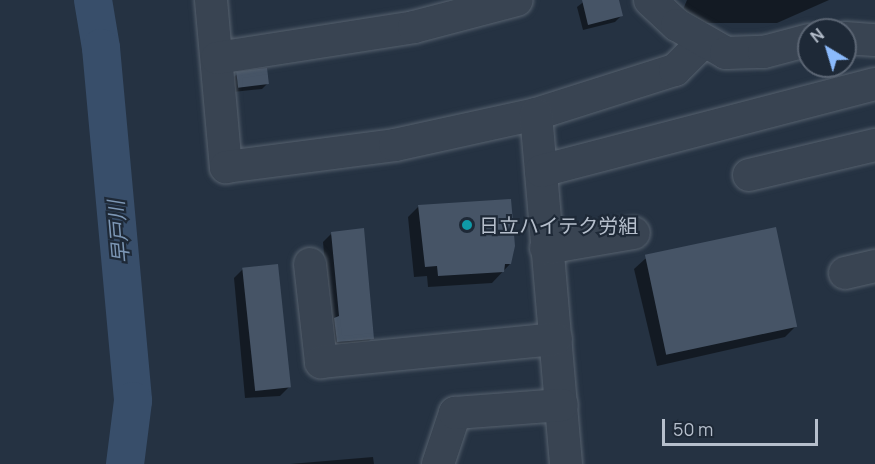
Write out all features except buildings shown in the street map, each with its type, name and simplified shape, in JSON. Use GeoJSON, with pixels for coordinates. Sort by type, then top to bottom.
{"type":"FeatureCollection","features":[{"type":"Feature","properties":{"kind":"street"},"geometry":{"type":"LineString","coordinates":[[211,0],[226,167],[395,145],[536,114],[675,70],[703,42]]}},
{"type":"Feature","properties":{"kind":"street"},"geometry":{"type":"LineString","coordinates":[[217,58],[414,27],[517,0]]}},
{"type":"Feature","properties":{"kind":"street"},"geometry":{"type":"LineString","coordinates":[[650,0],[703,42],[726,53],[764,52],[797,43]]}},
{"type":"Feature","properties":{"kind":"street"},"geometry":{"type":"LineString","coordinates":[[857,38],[875,39]]}},
{"type":"Feature","properties":{"kind":"street"},"geometry":{"type":"LineString","coordinates":[[541,171],[875,84]]}},
{"type":"Feature","properties":{"kind":"street"},"geometry":{"type":"LineString","coordinates":[[536,114],[566,464]]}},
{"type":"Feature","properties":{"kind":"street"},"geometry":{"type":"LineString","coordinates":[[748,175],[875,144]]}},
{"type":"Feature","properties":{"kind":"street"},"geometry":{"type":"LineString","coordinates":[[546,248],[634,233]]}},
{"type":"Feature","properties":{"kind":"street"},"geometry":{"type":"LineString","coordinates":[[310,264],[321,362],[556,339]]}},
{"type":"Feature","properties":{"kind":"street"},"geometry":{"type":"LineString","coordinates":[[438,464],[455,413],[562,405]]}},
{"type":"Feature","properties":{"kind":"waterway","name":"早戸川"},"geometry":{"type":"LineString","coordinates":[[93,0],[101,48],[133,401],[125,464]]}},
{"type":"Feature","properties":{"kind":"place","name":"日立ハイテク労組"},"geometry":{"type":"Point","coordinates":[467,225]}}]}
